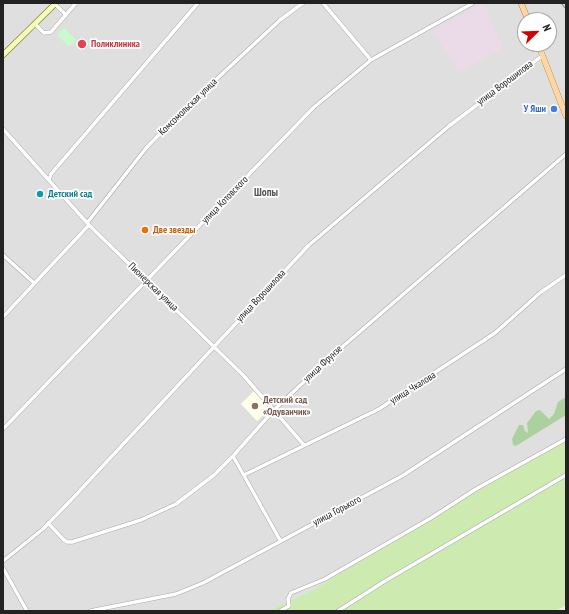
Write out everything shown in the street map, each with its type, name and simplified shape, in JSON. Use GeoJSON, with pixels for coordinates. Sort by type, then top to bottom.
{"type":"FeatureCollection","features":[{"type":"Feature","properties":{"kind":"main road"},"geometry":{"type":"LineString","coordinates":[[541,52],[566,116]]}},
{"type":"Feature","properties":{"kind":"street"},"geometry":{"type":"LineString","coordinates":[[35,24],[44,33],[51,32],[76,3]]}},
{"type":"Feature","properties":{"kind":"street"},"geometry":{"type":"LineString","coordinates":[[49,180],[51,174],[198,3]]}},
{"type":"Feature","properties":{"kind":"street","name":"Комсомольская улица"},"geometry":{"type":"LineString","coordinates":[[3,316],[88,224],[147,147],[178,115],[280,20],[303,3]]}},
{"type":"Feature","properties":{"kind":"street"},"geometry":{"type":"LineString","coordinates":[[323,3],[371,60]]}},
{"type":"Feature","properties":{"kind":"street","name":"улица Котовского"},"geometry":{"type":"LineString","coordinates":[[3,429],[147,282],[313,108],[371,60],[473,3]]}},
{"type":"Feature","properties":{"kind":"street"},"geometry":{"type":"LineString","coordinates":[[3,55],[55,4],[66,15]]}},
{"type":"Feature","properties":{"kind":"street","name":"улица Ворошилова"},"geometry":{"type":"LineString","coordinates":[[3,561],[48,523],[309,245],[449,126],[542,56]]}},
{"type":"Feature","properties":{"kind":"street","name":"Пионерская улица"},"geometry":{"type":"LineString","coordinates":[[3,129],[88,224],[244,376],[304,445]]}},
{"type":"Feature","properties":{"kind":"street","name":"улица Фрунзе"},"geometry":{"type":"LineString","coordinates":[[48,523],[64,540],[69,542],[141,520],[176,504],[214,475],[273,411],[380,313],[566,154]]}},
{"type":"Feature","properties":{"kind":"street"},"geometry":{"type":"LineString","coordinates":[[44,175],[51,174]]}},
{"type":"Feature","properties":{"kind":"street"},"geometry":{"type":"LineString","coordinates":[[3,255],[34,283]]}},
{"type":"Feature","properties":{"kind":"street","name":"улица Чкалова"},"geometry":{"type":"LineString","coordinates":[[244,475],[379,409],[438,372],[495,333],[541,292],[566,275]]}},
{"type":"Feature","properties":{"kind":"street","name":"улица Горького"},"geometry":{"type":"LineString","coordinates":[[90,611],[187,590],[402,476],[566,369]]}},
{"type":"Feature","properties":{"kind":"street"},"geometry":{"type":"LineString","coordinates":[[280,611],[289,606],[288,599],[291,593],[325,579],[431,518],[476,489],[566,439]]}},
{"type":"Feature","properties":{"kind":"street"},"geometry":{"type":"LineString","coordinates":[[233,456],[280,540]]}},
{"type":"Feature","properties":{"kind":"street"},"geometry":{"type":"LineString","coordinates":[[338,611],[385,581],[566,475]]}},
{"type":"Feature","properties":{"kind":"street"},"geometry":{"type":"LineString","coordinates":[[3,568],[27,611]]}},
{"type":"Feature","properties":{"kind":"shaded area"},"geometry":{"type":"Polygon","coordinates":[[[3,3],[566,3],[566,440],[313,590],[267,611],[3,611],[3,3]]]}},
{"type":"Feature","properties":{"kind":"shaded area"},"geometry":{"type":"Polygon","coordinates":[[[483,3],[504,48],[459,72],[432,31],[483,3]]]}},
{"type":"Feature","properties":{"kind":"shaded area","name":"Детский сад «Одуванчик»"},"geometry":{"type":"Polygon","coordinates":[[[254,391],[270,409],[257,421],[241,404],[254,391]]]}},
{"type":"Feature","properties":{"kind":"green space"},"geometry":{"type":"Polygon","coordinates":[[[64,28],[76,40],[69,47],[57,35],[64,28]]]}},
{"type":"Feature","properties":{"kind":"green space"},"geometry":{"type":"Polygon","coordinates":[[[566,397],[566,415],[516,446],[513,445],[512,439],[519,425],[523,425],[525,431],[528,433],[527,423],[536,411],[540,410],[549,419],[554,414],[558,402],[566,397]]]}},
{"type":"Feature","properties":{"kind":"green space"},"geometry":{"type":"Polygon","coordinates":[[[566,440],[566,605],[556,611],[267,611],[313,590],[480,488],[566,440]]]}},
{"type":"Feature","properties":{"kind":"railway"},"geometry":{"type":"LineString","coordinates":[[561,3],[566,9]]}},
{"type":"Feature","properties":{"kind":"place","name":"Поликлиника"},"geometry":{"type":"Point","coordinates":[82,44]}},
{"type":"Feature","properties":{"kind":"place","name":"У Яши"},"geometry":{"type":"Point","coordinates":[554,109]}},
{"type":"Feature","properties":{"kind":"place","name":"Детский сад"},"geometry":{"type":"Point","coordinates":[40,194]}},
{"type":"Feature","properties":{"kind":"place","name":"Две звезды"},"geometry":{"type":"Point","coordinates":[145,230]}},
{"type":"Feature","properties":{"kind":"place","name":"Детский сад «Одуванчик»"},"geometry":{"type":"Point","coordinates":[255,406]}},
{"type":"Feature","properties":{"kind":"district","name":"Шопы"},"geometry":{"type":"Point","coordinates":[266,193]}}]}
